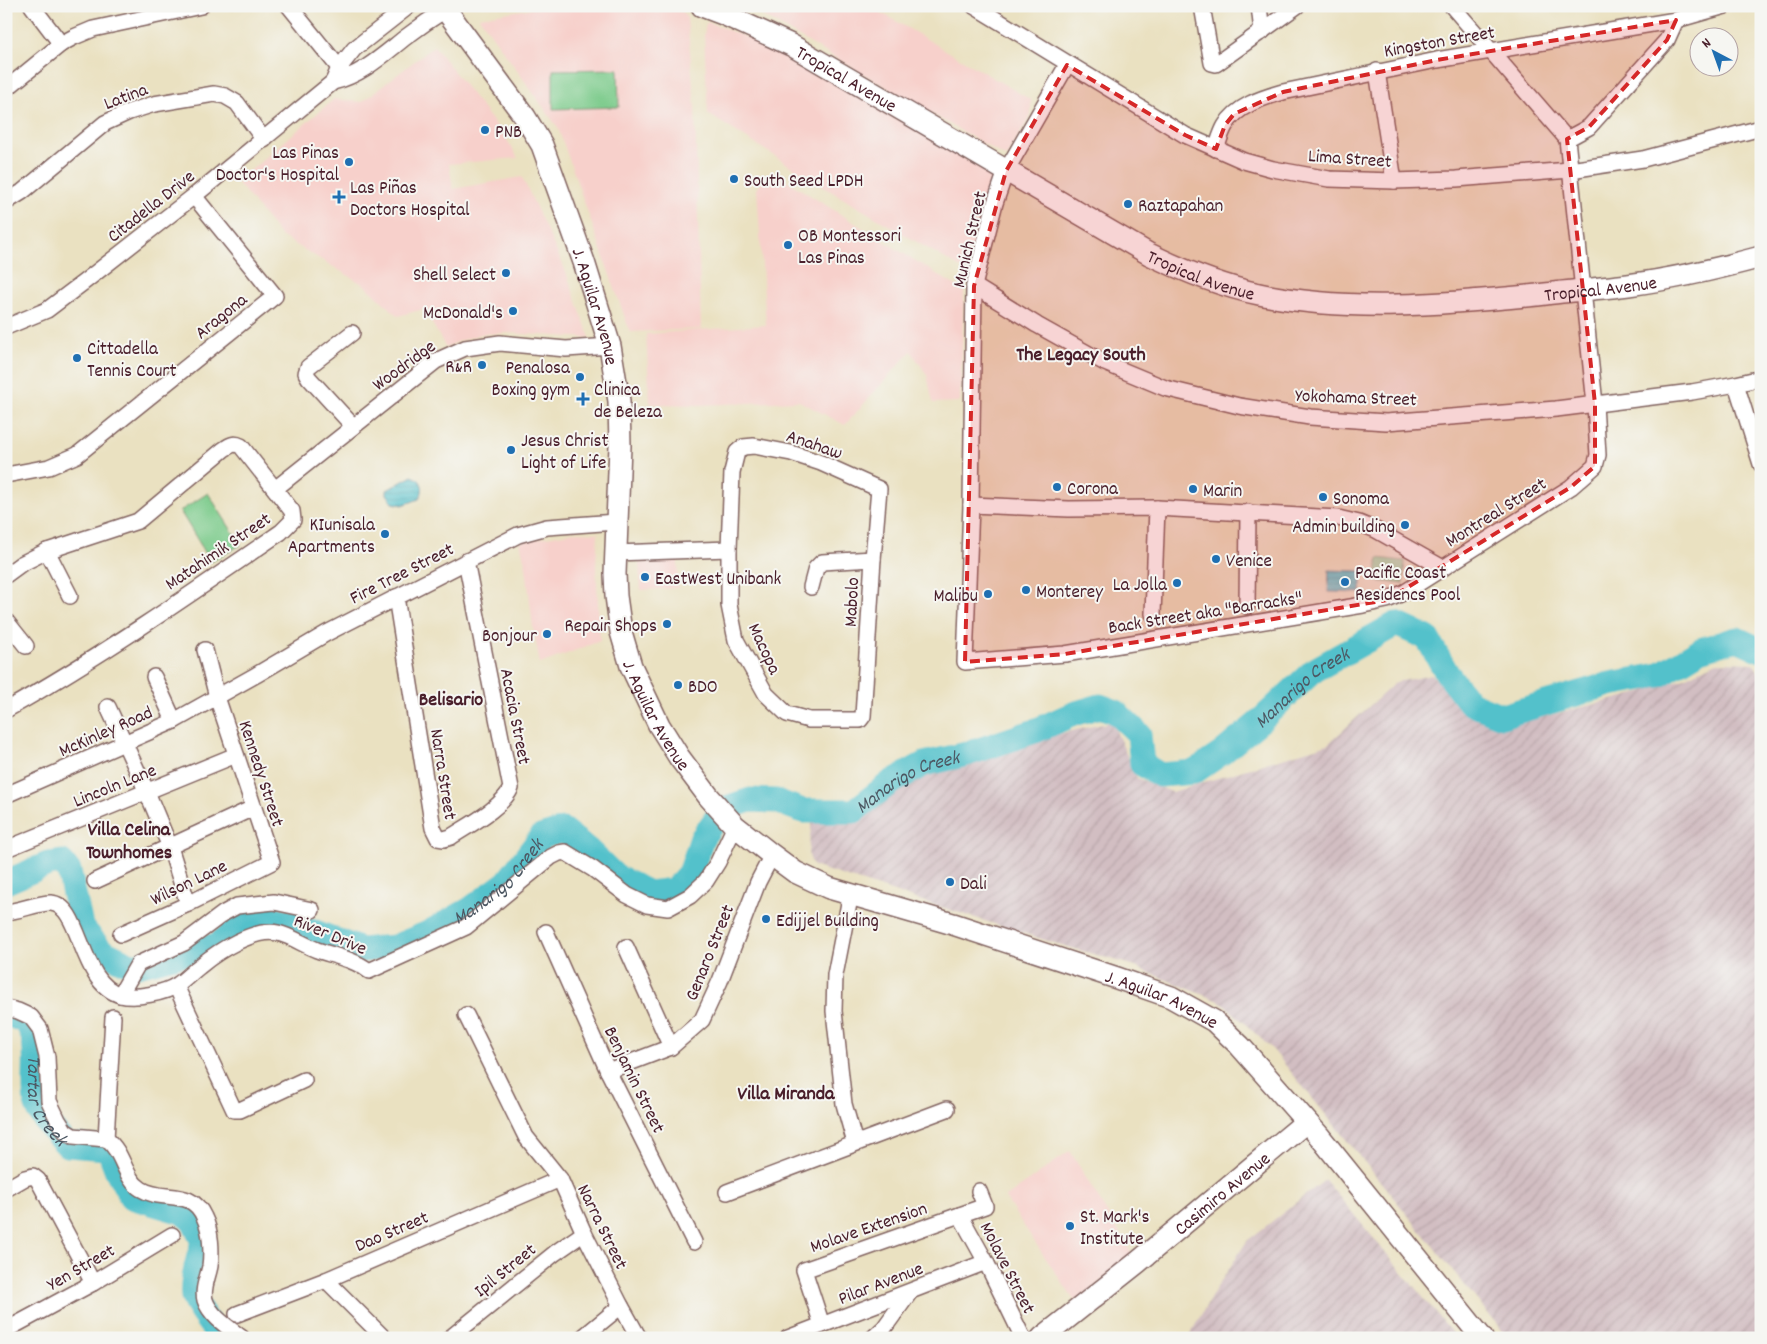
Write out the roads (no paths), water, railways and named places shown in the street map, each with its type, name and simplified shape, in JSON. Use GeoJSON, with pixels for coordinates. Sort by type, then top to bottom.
{"type":"FeatureCollection","features":[{"type":"Feature","properties":{"kind":"main road","name":"Tropical Avenue"},"geometry":{"type":"LineString","coordinates":[[702,6],[791,45],[1149,254],[1202,278],[1259,294],[1319,303],[1388,305],[1461,302],[1648,282],[1761,257]]}},
{"type":"Feature","properties":{"kind":"main road","name":"J. Aguilar Avenue"},"geometry":{"type":"LineString","coordinates":[[445,7],[525,117],[542,145],[584,262],[610,346],[620,401],[615,553],[616,596],[621,632],[631,666],[659,725],[679,757],[711,799],[733,823],[772,855],[795,872],[829,888],[953,924],[1171,997],[1214,1021],[1240,1046],[1306,1122],[1482,1338]]}},
{"type":"Feature","properties":{"kind":"main road","name":"Casimiro Avenue"},"geometry":{"type":"LineString","coordinates":[[1042,1338],[1152,1250],[1306,1122]]}},
{"type":"Feature","properties":{"kind":"street"},"geometry":{"type":"LineString","coordinates":[[32,6],[61,44]]}},
{"type":"Feature","properties":{"kind":"street"},"geometry":{"type":"LineString","coordinates":[[6,89],[61,44],[74,36],[93,29],[201,6]]}},
{"type":"Feature","properties":{"kind":"street"},"geometry":{"type":"LineString","coordinates":[[289,6],[340,76]]}},
{"type":"Feature","properties":{"kind":"street","name":"Citadella Drive"},"geometry":{"type":"LineString","coordinates":[[6,327],[47,310],[194,196],[340,76],[354,49],[409,6]]}},
{"type":"Feature","properties":{"kind":"street","name":"Lima Street"},"geometry":{"type":"LineString","coordinates":[[974,6],[1067,65],[1185,135],[1244,161],[1273,169],[1329,179],[1394,181],[1570,170],[1643,159],[1761,128]]}},
{"type":"Feature","properties":{"kind":"street"},"geometry":{"type":"LineString","coordinates":[[1202,6],[1212,62],[1214,64],[1223,61],[1297,6]]}},
{"type":"Feature","properties":{"kind":"street"},"geometry":{"type":"LineString","coordinates":[[1259,6],[1262,32]]}},
{"type":"Feature","properties":{"kind":"street"},"geometry":{"type":"LineString","coordinates":[[1452,6],[1568,139],[1588,127],[1668,40],[1676,20]]}},
{"type":"Feature","properties":{"kind":"street","name":"Kingston Street"},"geometry":{"type":"LineString","coordinates":[[1216,149],[1225,125],[1234,114],[1248,105],[1283,92],[1377,71],[1676,20],[1724,6]]}},
{"type":"Feature","properties":{"kind":"street","name":"Citadella Drive"},"geometry":{"type":"LineString","coordinates":[[340,76],[366,69],[445,7]]}},
{"type":"Feature","properties":{"kind":"street"},"geometry":{"type":"LineString","coordinates":[[376,32],[390,50]]}},
{"type":"Feature","properties":{"kind":"street","name":"Munich Street"},"geometry":{"type":"LineString","coordinates":[[965,662],[972,470],[974,286],[995,203],[1006,171],[1067,65]]}},
{"type":"Feature","properties":{"kind":"street"},"geometry":{"type":"LineString","coordinates":[[1377,71],[1394,181]]}},
{"type":"Feature","properties":{"kind":"street","name":"Latina"},"geometry":{"type":"LineString","coordinates":[[6,202],[22,192],[105,123],[129,112],[154,104],[214,94],[225,96],[236,103],[264,140]]}},
{"type":"Feature","properties":{"kind":"street","name":"Montreal Street"},"geometry":{"type":"LineString","coordinates":[[971,505],[1069,509],[1157,508],[1338,518],[1359,523],[1382,533],[1443,568],[1571,487],[1590,472],[1595,466],[1598,456],[1595,404],[1568,139]]}},
{"type":"Feature","properties":{"kind":"street","name":"Aragona"},"geometry":{"type":"LineString","coordinates":[[6,475],[49,467],[77,454],[275,296],[194,196]]}},
{"type":"Feature","properties":{"kind":"street","name":"Yokohama Street"},"geometry":{"type":"LineString","coordinates":[[974,286],[1037,325],[1105,363],[1165,388],[1238,406],[1310,417],[1386,422],[1556,409],[1684,393],[1761,378]]}},
{"type":"Feature","properties":{"kind":"street"},"geometry":{"type":"LineString","coordinates":[[352,333],[308,367],[306,372],[308,378],[353,426]]}},
{"type":"Feature","properties":{"kind":"street","name":"Woodridge"},"geometry":{"type":"LineString","coordinates":[[275,489],[436,361],[466,348],[500,343],[566,349],[610,346]]}},
{"type":"Feature","properties":{"kind":"street"},"geometry":{"type":"LineString","coordinates":[[1736,384],[1761,464]]}},
{"type":"Feature","properties":{"kind":"street","name":"Matahimik Street"},"geometry":{"type":"LineString","coordinates":[[6,575],[21,564],[47,551],[138,521],[232,444],[240,446],[292,511],[293,520],[288,526],[159,614],[40,691],[6,710]]}},
{"type":"Feature","properties":{"kind":"street","name":"Anahaw"},"geometry":{"type":"LineString","coordinates":[[737,452],[743,447],[754,446],[791,453],[821,463],[879,489]]}},
{"type":"Feature","properties":{"kind":"street","name":"Macopa"},"geometry":{"type":"LineString","coordinates":[[737,452],[732,472],[729,549],[729,605],[736,640],[766,694],[787,714],[809,720],[854,721],[860,720],[863,716]]}},
{"type":"Feature","properties":{"kind":"street","name":"Mabolo"},"geometry":{"type":"LineString","coordinates":[[863,716],[872,559],[879,489]]}},
{"type":"Feature","properties":{"kind":"street"},"geometry":{"type":"LineString","coordinates":[[1152,614],[1157,508]]}},
{"type":"Feature","properties":{"kind":"street"},"geometry":{"type":"LineString","coordinates":[[1247,606],[1248,512]]}},
{"type":"Feature","properties":{"kind":"street","name":"Fire Tree Street"},"geometry":{"type":"LineString","coordinates":[[217,697],[327,633],[518,535],[547,527],[616,522]]}},
{"type":"Feature","properties":{"kind":"street"},"geometry":{"type":"LineString","coordinates":[[615,553],[729,549]]}},
{"type":"Feature","properties":{"kind":"street"},"geometry":{"type":"LineString","coordinates":[[47,551],[70,596]]}},
{"type":"Feature","properties":{"kind":"street"},"geometry":{"type":"LineString","coordinates":[[811,587],[816,568],[822,562],[872,559]]}},
{"type":"Feature","properties":{"kind":"street","name":"Acacia Street"},"geometry":{"type":"LineString","coordinates":[[438,838],[444,840],[451,837],[500,803],[508,796],[511,788],[466,561]]}},
{"type":"Feature","properties":{"kind":"street","name":"Back Street aka \"Barracks\""},"geometry":{"type":"LineString","coordinates":[[965,662],[1065,654],[1363,606],[1387,600],[1405,592],[1443,568]]}},
{"type":"Feature","properties":{"kind":"street","name":"Narra Street"},"geometry":{"type":"LineString","coordinates":[[396,598],[433,828],[438,838]]}},
{"type":"Feature","properties":{"kind":"street"},"geometry":{"type":"LineString","coordinates":[[6,621],[26,646]]}},
{"type":"Feature","properties":{"kind":"street","name":"Kennedy Street"},"geometry":{"type":"LineString","coordinates":[[204,650],[217,697],[272,862]]}},
{"type":"Feature","properties":{"kind":"street"},"geometry":{"type":"LineString","coordinates":[[154,677],[174,721]]}},
{"type":"Feature","properties":{"kind":"street","name":"McKinley Road"},"geometry":{"type":"LineString","coordinates":[[6,795],[174,721],[217,697]]}},
{"type":"Feature","properties":{"kind":"street"},"geometry":{"type":"LineString","coordinates":[[108,707],[170,847],[188,904]]}},
{"type":"Feature","properties":{"kind":"street","name":"Lincoln Lane"},"geometry":{"type":"LineString","coordinates":[[6,849],[236,755]]}},
{"type":"Feature","properties":{"kind":"street"},"geometry":{"type":"LineString","coordinates":[[95,881],[254,808]]}},
{"type":"Feature","properties":{"kind":"street","name":"River Drive"},"geometry":{"type":"LineString","coordinates":[[122,991],[134,996],[149,994],[176,986],[209,960],[248,936],[261,932],[278,933],[317,950],[361,964],[369,971],[466,927],[558,853],[566,852],[593,869],[627,896],[647,905],[668,908],[690,896],[706,881],[718,862],[733,823]]}},
{"type":"Feature","properties":{"kind":"street","name":"Genaro Street"},"geometry":{"type":"LineString","coordinates":[[608,1071],[671,1046],[702,1020],[720,981],[758,882],[772,855]]}},
{"type":"Feature","properties":{"kind":"street","name":"Wilson Lane"},"geometry":{"type":"LineString","coordinates":[[121,934],[188,904],[272,862]]}},
{"type":"Feature","properties":{"kind":"street"},"geometry":{"type":"LineString","coordinates":[[851,893],[835,975],[834,1011],[844,1104],[855,1143]]}},
{"type":"Feature","properties":{"kind":"street"},"geometry":{"type":"LineString","coordinates":[[6,912],[50,903],[61,906],[76,927],[86,959],[95,974],[108,987],[122,991],[138,964],[184,943],[236,906],[274,902],[312,910]]}},
{"type":"Feature","properties":{"kind":"street","name":"Benjamin Street"},"geometry":{"type":"LineString","coordinates":[[546,932],[608,1071],[694,1242]]}},
{"type":"Feature","properties":{"kind":"street"},"geometry":{"type":"LineString","coordinates":[[626,947],[671,1046]]}},
{"type":"Feature","properties":{"kind":"street"},"geometry":{"type":"LineString","coordinates":[[176,986],[234,1110],[240,1110],[304,1080]]}},
{"type":"Feature","properties":{"kind":"street"},"geometry":{"type":"LineString","coordinates":[[6,1008],[31,1017],[40,1029],[46,1057],[50,1101],[54,1112],[65,1130],[73,1136],[106,1139],[117,1150],[132,1179],[142,1190],[188,1199],[198,1207],[204,1216],[208,1229],[211,1263],[205,1285],[205,1300],[212,1312],[242,1338]]}},
{"type":"Feature","properties":{"kind":"street","name":"Narra Street"},"geometry":{"type":"LineString","coordinates":[[466,1015],[526,1137],[560,1180],[584,1233],[639,1338]]}},
{"type":"Feature","properties":{"kind":"street"},"geometry":{"type":"LineString","coordinates":[[106,1139],[114,1017]]}},
{"type":"Feature","properties":{"kind":"street"},"geometry":{"type":"LineString","coordinates":[[727,1192],[947,1110]]}},
{"type":"Feature","properties":{"kind":"street"},"geometry":{"type":"LineString","coordinates":[[6,1189],[25,1178],[33,1176],[38,1180],[92,1283]]}},
{"type":"Feature","properties":{"kind":"street","name":"Dao Street"},"geometry":{"type":"LineString","coordinates":[[237,1314],[326,1280],[560,1180]]}},
{"type":"Feature","properties":{"kind":"street","name":"Molave Extension"},"geometry":{"type":"LineString","coordinates":[[822,1325],[804,1270],[985,1206],[979,1191]]}},
{"type":"Feature","properties":{"kind":"street","name":"Molave Street"},"geometry":{"type":"LineString","coordinates":[[960,1215],[986,1262],[1023,1338]]}},
{"type":"Feature","properties":{"kind":"street","name":"Ipil Street"},"geometry":{"type":"LineString","coordinates":[[450,1338],[555,1253],[584,1233]]}},
{"type":"Feature","properties":{"kind":"street","name":"Yen Street"},"geometry":{"type":"LineString","coordinates":[[6,1330],[92,1283],[172,1235]]}},
{"type":"Feature","properties":{"kind":"street","name":"Pilar Avenue"},"geometry":{"type":"LineString","coordinates":[[788,1338],[986,1262]]}},
{"type":"Feature","properties":{"kind":"street"},"geometry":{"type":"LineString","coordinates":[[326,1280],[384,1338]]}},
{"type":"Feature","properties":{"kind":"street"},"geometry":{"type":"LineString","coordinates":[[873,1338],[884,1328],[910,1292]]}},
{"type":"Feature","properties":{"kind":"street"},"geometry":{"type":"LineString","coordinates":[[582,1338],[621,1306]]}},
{"type":"Feature","properties":{"kind":"water"},"geometry":{"type":"Polygon","coordinates":[[[412,476],[416,477],[422,485],[419,499],[403,505],[393,503],[387,494],[387,490],[412,476]]]}},
{"type":"Feature","properties":{"kind":"water","name":"Pacific Coast Residencs Pool"},"geometry":{"type":"Polygon","coordinates":[[[1329,570],[1362,571],[1361,593],[1328,592],[1329,570]]]}},
{"type":"Feature","properties":{"kind":"waterway","name":"Manarigo Creek"},"geometry":{"type":"LineString","coordinates":[[6,882],[48,864],[62,862],[69,871],[81,926],[102,951],[133,966],[217,945],[245,923],[265,916],[292,923],[361,950],[394,947],[428,933],[469,910],[507,882],[541,837],[563,830],[588,850],[616,877],[649,893],[674,890],[691,871],[702,838],[715,820],[729,807],[750,800],[776,801],[803,811],[854,811],[890,783],[924,764],[967,754],[1035,731],[1073,714],[1100,706],[1116,712],[1139,734],[1142,764],[1160,775],[1194,772],[1222,753],[1259,722],[1313,671],[1396,624],[1427,638],[1447,673],[1470,703],[1502,716],[1610,684],[1659,675],[1700,650],[1737,639],[1761,650]]}},
{"type":"Feature","properties":{"kind":"waterway","name":"Tartar Creek"},"geometry":{"type":"LineString","coordinates":[[6,1017],[18,1018],[32,1032],[35,1055],[36,1101],[44,1119],[53,1130],[67,1145],[106,1148],[131,1197],[182,1212],[193,1221],[203,1242],[194,1276],[193,1296],[201,1311],[221,1338]]}},
{"type":"Feature","properties":{"kind":"place","name":"PNB"},"geometry":{"type":"Point","coordinates":[485,130]}},
{"type":"Feature","properties":{"kind":"place","name":"Las Pinas Doctor's Hospital"},"geometry":{"type":"Point","coordinates":[349,162]}},
{"type":"Feature","properties":{"kind":"place","name":"South Seed LPDH"},"geometry":{"type":"Point","coordinates":[734,179]}},
{"type":"Feature","properties":{"kind":"place","name":"Las Piñas Doctors Hospital"},"geometry":{"type":"Point","coordinates":[339,197]}},
{"type":"Feature","properties":{"kind":"place","name":"Raztapahan"},"geometry":{"type":"Point","coordinates":[1128,204]}},
{"type":"Feature","properties":{"kind":"place","name":"OB Montessori Las Pinas"},"geometry":{"type":"Point","coordinates":[788,245]}},
{"type":"Feature","properties":{"kind":"place","name":"Shell Select"},"geometry":{"type":"Point","coordinates":[506,273]}},
{"type":"Feature","properties":{"kind":"place","name":"McDonald's"},"geometry":{"type":"Point","coordinates":[513,311]}},
{"type":"Feature","properties":{"kind":"place","name":"Cittadella Tennis Court"},"geometry":{"type":"Point","coordinates":[77,358]}},
{"type":"Feature","properties":{"kind":"place","name":"R&R"},"geometry":{"type":"Point","coordinates":[482,365]}},
{"type":"Feature","properties":{"kind":"place","name":"Penalosa Boxing gym"},"geometry":{"type":"Point","coordinates":[580,377]}},
{"type":"Feature","properties":{"kind":"place","name":"Clinica de Beleza"},"geometry":{"type":"Point","coordinates":[583,399]}},
{"type":"Feature","properties":{"kind":"place","name":"Jesus Christ Light of Life"},"geometry":{"type":"Point","coordinates":[511,450]}},
{"type":"Feature","properties":{"kind":"place","name":"Corona"},"geometry":{"type":"Point","coordinates":[1057,487]}},
{"type":"Feature","properties":{"kind":"place","name":"Marin"},"geometry":{"type":"Point","coordinates":[1193,489]}},
{"type":"Feature","properties":{"kind":"place","name":"Sonoma"},"geometry":{"type":"Point","coordinates":[1323,497]}},
{"type":"Feature","properties":{"kind":"place","name":"Admin building"},"geometry":{"type":"Point","coordinates":[1405,525]}},
{"type":"Feature","properties":{"kind":"place","name":"KIunisala Apartments"},"geometry":{"type":"Point","coordinates":[385,534]}},
{"type":"Feature","properties":{"kind":"place","name":"Venice"},"geometry":{"type":"Point","coordinates":[1216,559]}},
{"type":"Feature","properties":{"kind":"place","name":"EastWest Unibank"},"geometry":{"type":"Point","coordinates":[645,577]}},
{"type":"Feature","properties":{"kind":"place","name":"Pacific Coast Residencs Pool"},"geometry":{"type":"Point","coordinates":[1345,582]}},
{"type":"Feature","properties":{"kind":"place","name":"La Jolla"},"geometry":{"type":"Point","coordinates":[1177,583]}},
{"type":"Feature","properties":{"kind":"place","name":"Monterey"},"geometry":{"type":"Point","coordinates":[1026,590]}},
{"type":"Feature","properties":{"kind":"place","name":"Malibu"},"geometry":{"type":"Point","coordinates":[988,594]}},
{"type":"Feature","properties":{"kind":"place","name":"Repair Shops"},"geometry":{"type":"Point","coordinates":[667,624]}},
{"type":"Feature","properties":{"kind":"place","name":"Bonjour"},"geometry":{"type":"Point","coordinates":[547,634]}},
{"type":"Feature","properties":{"kind":"place","name":"BDO"},"geometry":{"type":"Point","coordinates":[678,685]}},
{"type":"Feature","properties":{"kind":"place","name":"Dali"},"geometry":{"type":"Point","coordinates":[950,882]}},
{"type":"Feature","properties":{"kind":"place","name":"Edijjel Building"},"geometry":{"type":"Point","coordinates":[766,919]}},
{"type":"Feature","properties":{"kind":"place","name":"St. Mark's Institute"},"geometry":{"type":"Point","coordinates":[1070,1226]}},
{"type":"Feature","properties":{"kind":"district","name":"The Legacy South"},"geometry":{"type":"Point","coordinates":[1081,353]}},
{"type":"Feature","properties":{"kind":"district","name":"Belisario"},"geometry":{"type":"Point","coordinates":[451,698]}},
{"type":"Feature","properties":{"kind":"district","name":"Villa Celina Townhomes"},"geometry":{"type":"Point","coordinates":[129,840]}},
{"type":"Feature","properties":{"kind":"district","name":"Villa Miranda"},"geometry":{"type":"Point","coordinates":[786,1092]}}]}
